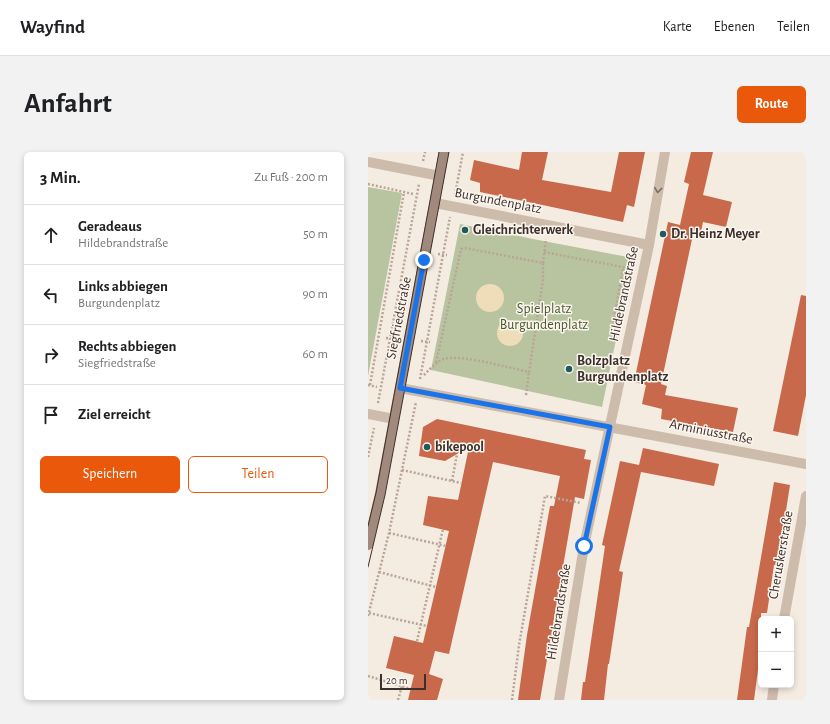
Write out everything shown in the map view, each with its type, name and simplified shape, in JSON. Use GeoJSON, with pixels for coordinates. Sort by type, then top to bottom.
{"type":"FeatureCollection","features":[{"type":"Feature","properties":{"kind":"street","name":"Siegfriedstraße"},"geometry":{"type":"LineString","coordinates":[[368,545],[380,494],[444,152]]}},
{"type":"Feature","properties":{"kind":"street","name":"Hildebrandstraße"},"geometry":{"type":"LineString","coordinates":[[559,700],[584,546],[649,245],[665,152]]}},
{"type":"Feature","properties":{"kind":"street"},"geometry":{"type":"LineString","coordinates":[[368,162],[440,176]]}},
{"type":"Feature","properties":{"kind":"street","name":"Burgundenplatz"},"geometry":{"type":"LineString","coordinates":[[435,203],[649,245]]}},
{"type":"Feature","properties":{"kind":"street"},"geometry":{"type":"LineString","coordinates":[[400,388],[610,427]]}},
{"type":"Feature","properties":{"kind":"street"},"geometry":{"type":"LineString","coordinates":[[372,414],[394,418]]}},
{"type":"Feature","properties":{"kind":"street","name":"Arminiusstraße"},"geometry":{"type":"LineString","coordinates":[[610,427],[806,464]]}},
{"type":"Feature","properties":{"kind":"street","name":"Cheruskerstraße"},"geometry":{"type":"LineString","coordinates":[[785,616],[806,496]]}},
{"type":"Feature","properties":{"kind":"street"},"geometry":{"type":"LineString","coordinates":[[772,700],[774,688]]}},
{"type":"Feature","properties":{"kind":"path"},"geometry":{"type":"LineString","coordinates":[[456,189],[463,152]]}},
{"type":"Feature","properties":{"kind":"path"},"geometry":{"type":"LineString","coordinates":[[368,457],[372,414],[390,338],[408,249],[421,173]]}},
{"type":"Feature","properties":{"kind":"path"},"geometry":{"type":"LineString","coordinates":[[368,184],[413,194]]}},
{"type":"Feature","properties":{"kind":"path"},"geometry":{"type":"LineString","coordinates":[[378,387],[369,385],[404,192]]}},
{"type":"Feature","properties":{"kind":"path"},"geometry":{"type":"LineString","coordinates":[[450,218],[423,374],[443,359],[456,357],[529,372]]}},
{"type":"Feature","properties":{"kind":"path"},"geometry":{"type":"LineString","coordinates":[[526,394],[543,280],[543,263],[546,239]]}},
{"type":"Feature","properties":{"kind":"path"},"geometry":{"type":"LineString","coordinates":[[404,248],[408,249]]}},
{"type":"Feature","properties":{"kind":"path"},"geometry":{"type":"LineString","coordinates":[[436,363],[461,249],[465,248],[543,263]]}},
{"type":"Feature","properties":{"kind":"path"},"geometry":{"type":"LineString","coordinates":[[544,252],[633,269]]}},
{"type":"Feature","properties":{"kind":"path"},"geometry":{"type":"LineString","coordinates":[[612,330],[623,267]]}},
{"type":"Feature","properties":{"kind":"path"},"geometry":{"type":"LineString","coordinates":[[386,338],[399,339]]}},
{"type":"Feature","properties":{"kind":"path"},"geometry":{"type":"LineString","coordinates":[[414,410],[389,533],[368,614],[427,626]]}},
{"type":"Feature","properties":{"kind":"path"},"geometry":{"type":"LineString","coordinates":[[452,481],[457,454]]}},
{"type":"Feature","properties":{"kind":"path"},"geometry":{"type":"LineString","coordinates":[[402,470],[462,483]]}},
{"type":"Feature","properties":{"kind":"path"},"geometry":{"type":"LineString","coordinates":[[512,700],[519,645],[545,496],[584,504]]}},
{"type":"Feature","properties":{"kind":"path"},"geometry":{"type":"LineString","coordinates":[[417,641],[443,529]]}},
{"type":"Feature","properties":{"kind":"path"},"geometry":{"type":"LineString","coordinates":[[389,533],[446,546]]}},
{"type":"Feature","properties":{"kind":"path"},"geometry":{"type":"LineString","coordinates":[[379,572],[436,587]]}},
{"type":"Feature","properties":{"kind":"path"},"geometry":{"type":"LineString","coordinates":[[368,676],[411,689]]}},
{"type":"Feature","properties":{"kind":"path"},"geometry":{"type":"LineString","coordinates":[[398,700],[402,686]]}},
{"type":"Feature","properties":{"kind":"green space"},"geometry":{"type":"Polygon","coordinates":[[[368,187],[402,193],[368,376],[368,187]]]}},
{"type":"Feature","properties":{"kind":"green space","name":"Spielplatz Burgundenplatz"},"geometry":{"type":"Polygon","coordinates":[[[460,224],[633,258],[602,407],[431,370],[460,224]]]}},
{"type":"Feature","properties":{"kind":"sand"},"geometry":{"type":"Polygon","coordinates":[[[490,284],[500,288],[504,298],[500,308],[490,312],[480,308],[476,298],[480,288],[490,284]]]}},
{"type":"Feature","properties":{"kind":"sand"},"geometry":{"type":"Polygon","coordinates":[[[510,320],[519,324],[523,333],[519,342],[510,346],[501,342],[497,333],[501,324],[510,320]]]}},
{"type":"Feature","properties":{"kind":"building"},"geometry":{"type":"Polygon","coordinates":[[[522,152],[548,152],[542,180],[611,192],[619,152],[645,152],[634,207],[627,205],[623,222],[480,192],[480,183],[470,180],[474,160],[519,170],[522,152]]]}},
{"type":"Feature","properties":{"kind":"building"},"geometry":{"type":"Polygon","coordinates":[[[691,152],[713,152],[703,195],[732,202],[726,227],[703,222],[701,232],[694,230],[661,384],[667,386],[665,395],[738,408],[733,432],[661,419],[662,409],[642,404],[646,385],[634,382],[668,222],[680,225],[689,184],[684,182],[691,152]]]}},
{"type":"Feature","properties":{"kind":"building"},"geometry":{"type":"Polygon","coordinates":[[[801,295],[806,296],[806,395],[798,436],[773,431],[801,295]]]}},
{"type":"Feature","properties":{"kind":"building"},"geometry":{"type":"Polygon","coordinates":[[[437,419],[586,450],[584,459],[591,460],[584,499],[575,497],[540,700],[518,700],[527,635],[550,506],[554,506],[560,476],[493,462],[449,654],[435,651],[429,674],[443,679],[437,700],[408,700],[414,675],[386,668],[394,636],[423,643],[449,531],[423,525],[428,496],[458,500],[469,447],[445,461],[419,456],[423,427],[437,419]]]}},
{"type":"Feature","properties":{"kind":"building"},"geometry":{"type":"Polygon","coordinates":[[[643,448],[719,464],[714,486],[641,472],[619,571],[623,572],[608,664],[604,700],[581,700],[605,546],[602,545],[620,461],[639,465],[643,448]]]}},
{"type":"Feature","properties":{"kind":"building"},"geometry":{"type":"Polygon","coordinates":[[[774,482],[790,485],[777,565],[774,565],[767,613],[761,613],[761,616],[758,616],[758,670],[754,700],[737,700],[747,627],[749,627],[774,482]]]}},
{"type":"Feature","properties":{"kind":"tram line"},"geometry":{"type":"LineString","coordinates":[[368,526],[376,493],[439,152]]}},
{"type":"Feature","properties":{"kind":"tram line"},"geometry":{"type":"LineString","coordinates":[[368,567],[385,495],[449,152]]}},
{"type":"Feature","properties":{"kind":"place","name":"Gleichrichterwerk"},"geometry":{"type":"Point","coordinates":[465,230]}},
{"type":"Feature","properties":{"kind":"place","name":"Dr. Heinz Meyer"},"geometry":{"type":"Point","coordinates":[663,234]}},
{"type":"Feature","properties":{"kind":"place","name":"Bolzplatz Burgundenplatz"},"geometry":{"type":"Point","coordinates":[569,369]}},
{"type":"Feature","properties":{"kind":"place","name":"bikepool"},"geometry":{"type":"Point","coordinates":[427,447]}},
{"type":"Feature","properties":{"kind":"route"},"geometry":{"type":"LineString","coordinates":[[424,260],[400,388],[610,427],[584,546]]}}]}
